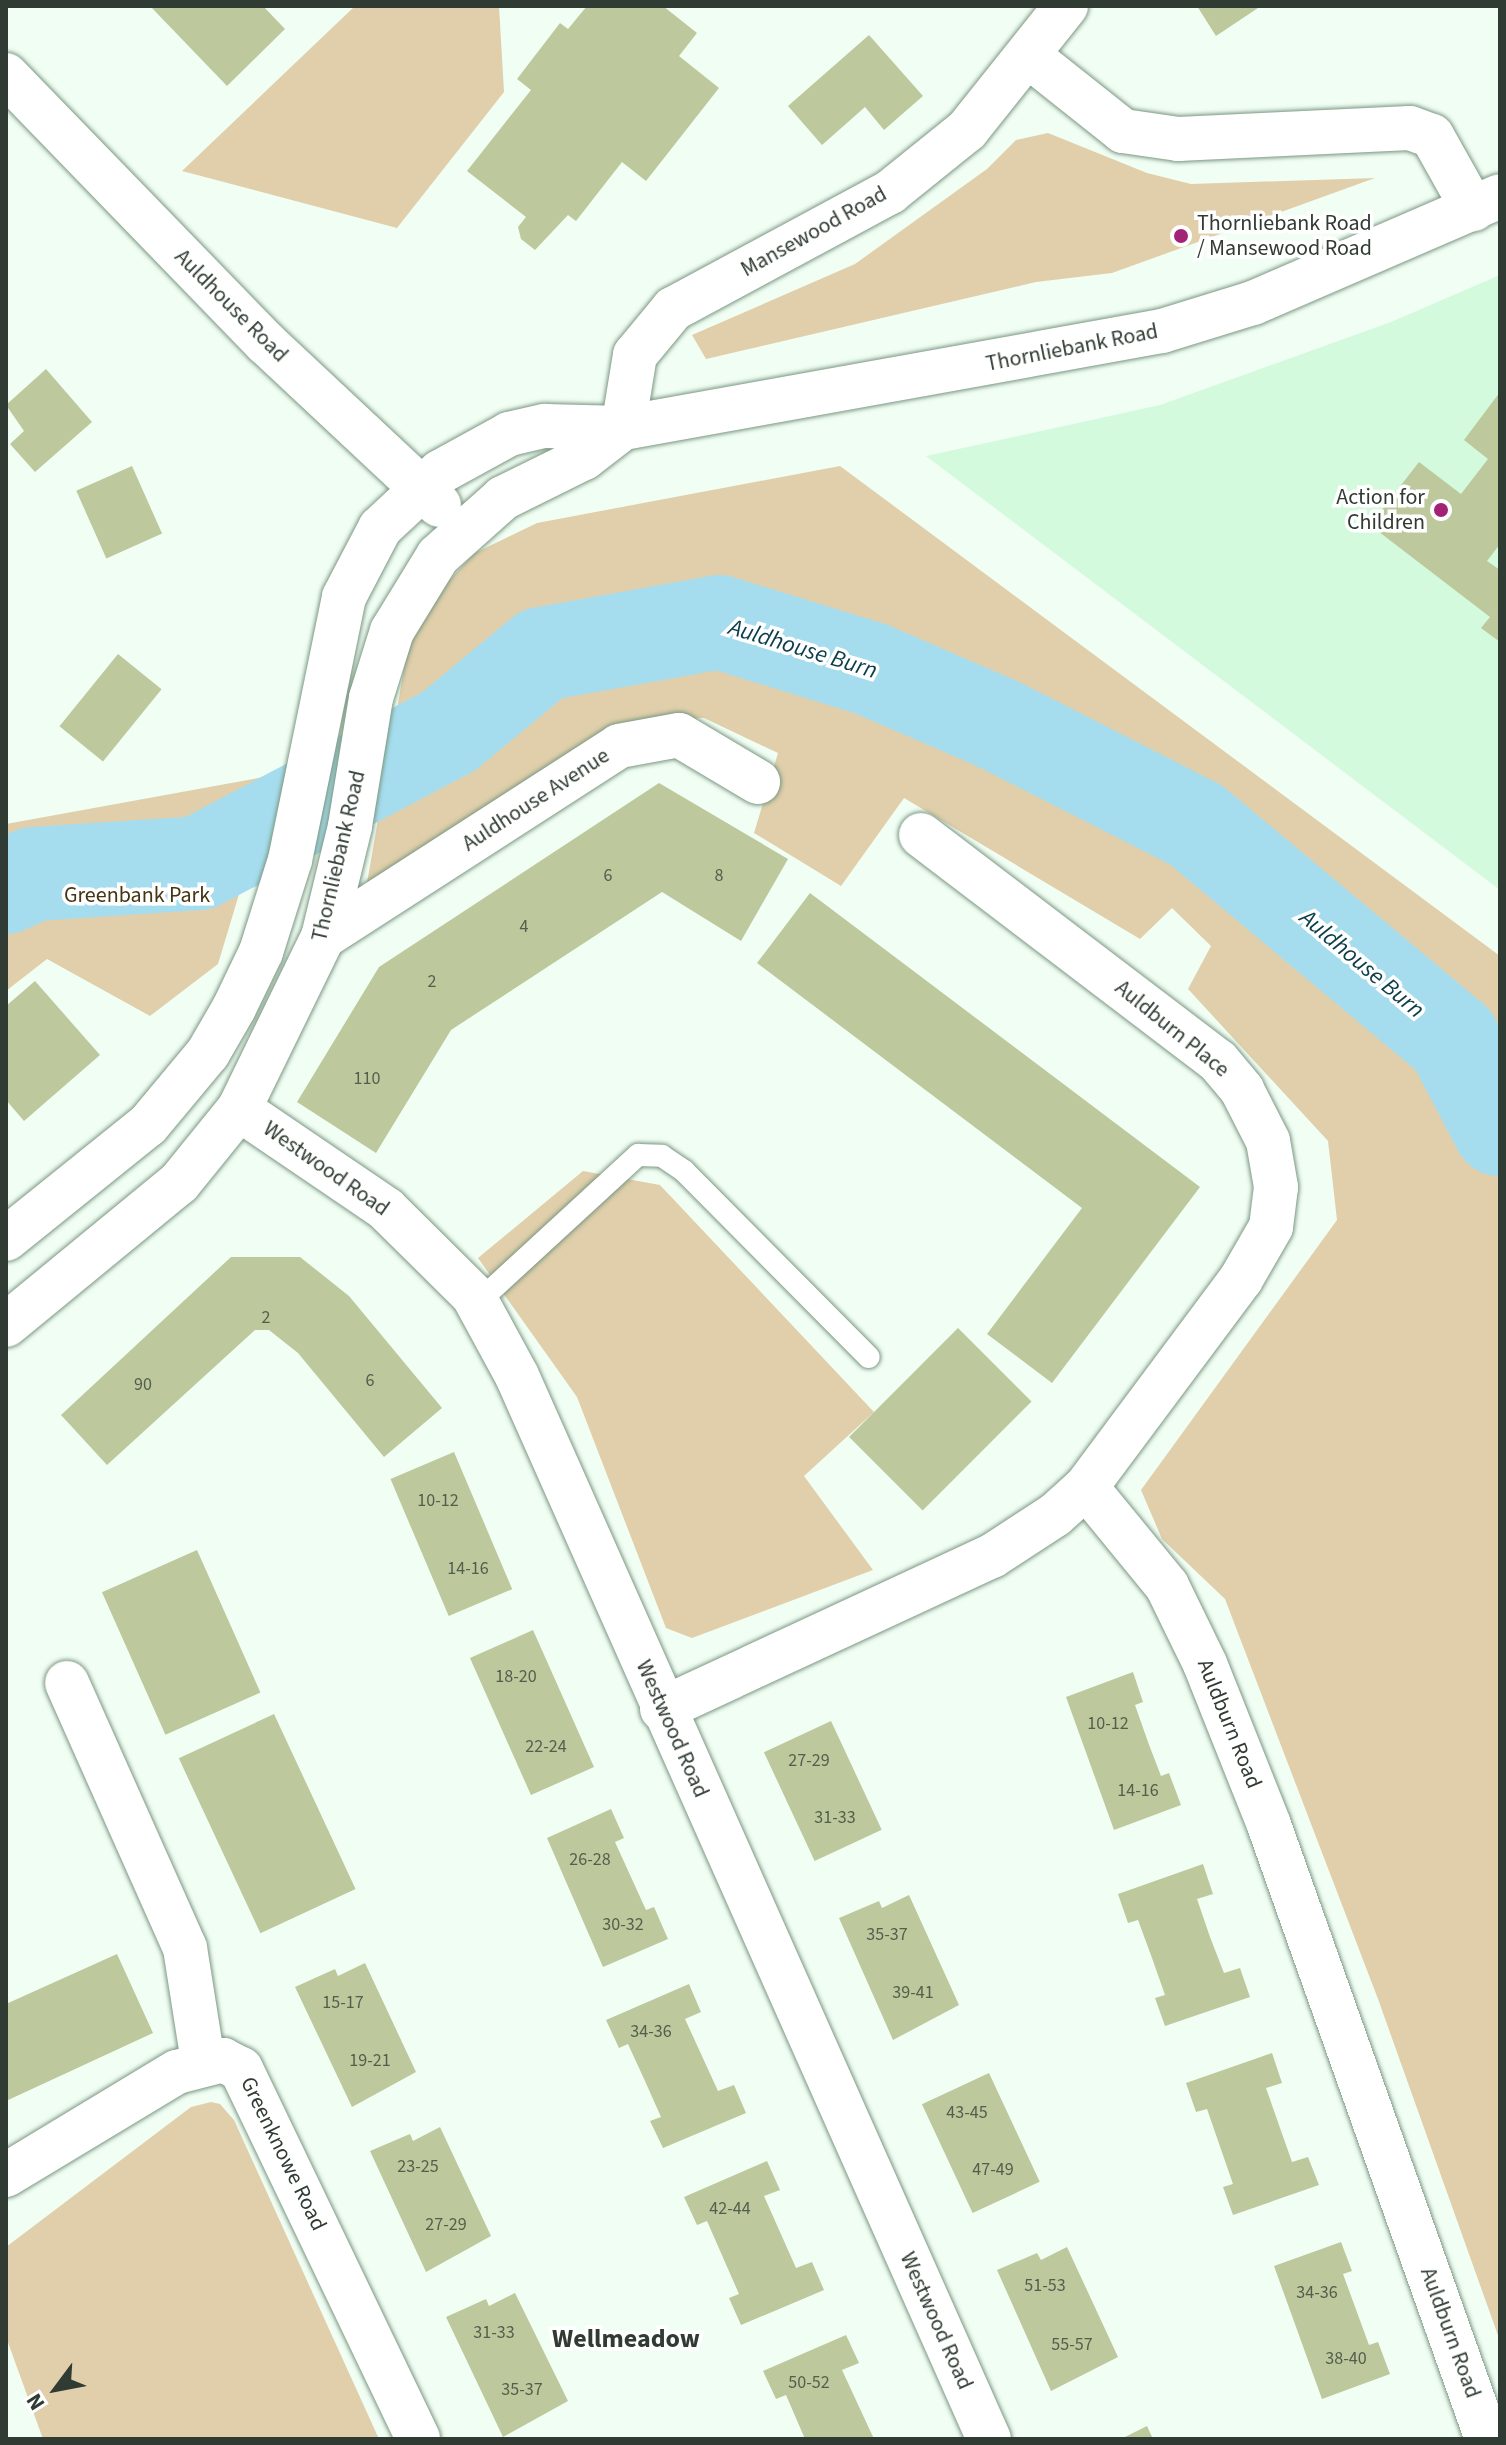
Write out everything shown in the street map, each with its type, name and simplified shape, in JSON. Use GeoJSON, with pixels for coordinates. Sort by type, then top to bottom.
{"type":"FeatureCollection","features":[{"type":"Feature","properties":{"kind":"street","name":"Mansewood Road"},"geometry":{"type":"LineString","coordinates":[[623,428],[635,355],[650,330],[673,309],[890,192],[967,130],[1030,57],[1066,6]]}},
{"type":"Feature","properties":{"kind":"street"},"geometry":{"type":"LineString","coordinates":[[1030,57],[1123,131],[1178,139],[1410,128],[1432,136],[1486,203]]}},
{"type":"Feature","properties":{"kind":"street","name":"Auldhouse Road"},"geometry":{"type":"LineString","coordinates":[[6,75],[266,343],[418,489],[466,527]]}},
{"type":"Feature","properties":{"kind":"street","name":"Thornliebank Road"},"geometry":{"type":"LineString","coordinates":[[6,1239],[148,1125],[191,1075],[234,1008],[261,952],[290,860],[344,597],[380,528],[418,489],[473,451],[509,434],[574,425],[623,428],[1162,331],[1253,303],[1486,203]]}},
{"type":"Feature","properties":{"kind":"street","name":"Thornliebank Road"},"geometry":{"type":"LineString","coordinates":[[6,1325],[179,1183],[239,1109],[323,937],[350,826],[371,698],[392,631],[409,598],[466,527],[503,498],[584,458],[623,428]]}},
{"type":"Feature","properties":{"kind":"street","name":"Auldhouse Avenue"},"geometry":{"type":"LineString","coordinates":[[323,937],[619,746],[679,735],[758,782]]}},
{"type":"Feature","properties":{"kind":"street","name":"Auldburn Place"},"geometry":{"type":"LineString","coordinates":[[921,835],[1218,1061],[1242,1090],[1268,1141],[1276,1187],[1271,1227],[1241,1279],[1086,1487]]}},
{"type":"Feature","properties":{"kind":"street","name":"Westwood Road"},"geometry":{"type":"LineString","coordinates":[[191,1075],[386,1209],[477,1303],[517,1376],[662,1709],[989,2439]]}},
{"type":"Feature","properties":{"kind":"street"},"geometry":{"type":"LineString","coordinates":[[662,1709],[992,1556],[1055,1515],[1086,1487]]}},
{"type":"Feature","properties":{"kind":"street","name":"Auldburn Road"},"geometry":{"type":"LineString","coordinates":[[1086,1487],[1167,1586],[1205,1664],[1269,1825],[1487,2439]]}},
{"type":"Feature","properties":{"kind":"street"},"geometry":{"type":"LineString","coordinates":[[6,2175],[203,2062],[185,1948],[67,1683]]}},
{"type":"Feature","properties":{"kind":"street","name":"Greenknowe Road"},"geometry":{"type":"LineString","coordinates":[[203,2062],[223,2060],[241,2069],[256,2091],[418,2439]]}},
{"type":"Feature","properties":{"kind":"lane"},"geometry":{"type":"LineString","coordinates":[[477,1303],[638,1155],[662,1156],[684,1171],[869,1357]]}},
{"type":"Feature","properties":{"kind":"shaded area"},"geometry":{"type":"Polygon","coordinates":[[[1500,275],[1500,890],[926,456],[1160,405],[1391,322],[1500,275]]]}},
{"type":"Feature","properties":{"kind":"green space"},"geometry":{"type":"Polygon","coordinates":[[[355,6],[499,6],[504,92],[397,228],[182,171],[355,6]]]}},
{"type":"Feature","properties":{"kind":"green space"},"geometry":{"type":"Polygon","coordinates":[[[1048,133],[1147,173],[1191,184],[1375,178],[1112,273],[1036,282],[706,359],[692,335],[855,264],[987,169],[1016,140],[1048,133]]]}},
{"type":"Feature","properties":{"kind":"green space"},"geometry":{"type":"Polygon","coordinates":[[[840,466],[1500,956],[1500,2341],[1378,1999],[1225,1599],[1162,1539],[1141,1490],[1337,1220],[1328,1141],[1188,989],[1211,946],[1172,908],[1140,939],[904,798],[841,886],[754,833],[778,753],[704,718],[633,721],[366,889],[412,622],[473,554],[537,523],[840,466]]]}},
{"type":"Feature","properties":{"kind":"green space","name":"Greenbank Park"},"geometry":{"type":"Polygon","coordinates":[[[275,775],[218,964],[150,1016],[47,959],[6,991],[6,824],[275,775]]]}},
{"type":"Feature","properties":{"kind":"green space"},"geometry":{"type":"Polygon","coordinates":[[[583,1171],[660,1185],[874,1412],[804,1476],[873,1570],[692,1638],[666,1628],[577,1397],[478,1258],[583,1171]]]}},
{"type":"Feature","properties":{"kind":"green space"},"geometry":{"type":"Polygon","coordinates":[[[211,2102],[220,2104],[234,2120],[379,2439],[43,2439],[6,2337],[6,2247],[191,2107],[211,2102]]]}},
{"type":"Feature","properties":{"kind":"building"},"geometry":{"type":"Polygon","coordinates":[[[150,6],[263,6],[285,29],[227,86],[150,6]]]}},
{"type":"Feature","properties":{"kind":"building"},"geometry":{"type":"Polygon","coordinates":[[[587,6],[663,6],[697,33],[679,56],[719,88],[646,181],[622,162],[576,221],[568,215],[535,250],[521,239],[518,227],[526,217],[467,171],[531,90],[517,79],[560,23],[568,29],[587,6]]]}},
{"type":"Feature","properties":{"kind":"building"},"geometry":{"type":"Polygon","coordinates":[[[1197,6],[1261,6],[1216,36],[1197,6]]]}},
{"type":"Feature","properties":{"kind":"building"},"geometry":{"type":"Polygon","coordinates":[[[869,35],[923,96],[884,130],[865,107],[822,145],[788,106],[869,35]]]}},
{"type":"Feature","properties":{"kind":"building"},"geometry":{"type":"Polygon","coordinates":[[[46,369],[92,422],[35,472],[10,444],[24,431],[6,405],[46,369]]]}},
{"type":"Feature","properties":{"kind":"building","name":"Action for Children"},"geometry":{"type":"Polygon","coordinates":[[[1500,392],[1500,544],[1487,561],[1500,570],[1500,642],[1481,628],[1490,617],[1370,525],[1419,462],[1461,494],[1488,459],[1464,440],[1500,392]]]}},
{"type":"Feature","properties":{"kind":"building"},"geometry":{"type":"Polygon","coordinates":[[[132,466],[162,534],[106,558],[76,491],[132,466]]]}},
{"type":"Feature","properties":{"kind":"building"},"geometry":{"type":"Polygon","coordinates":[[[118,654],[162,689],[103,762],[59,726],[118,654]]]}},
{"type":"Feature","properties":{"kind":"building"},"geometry":{"type":"Polygon","coordinates":[[[659,783],[788,859],[741,941],[662,892],[451,1030],[376,1153],[297,1102],[379,967],[659,783]]]}},
{"type":"Feature","properties":{"kind":"building"},"geometry":{"type":"Polygon","coordinates":[[[810,893],[1200,1187],[1052,1383],[987,1334],[1082,1208],[757,963],[810,893]]]}},
{"type":"Feature","properties":{"kind":"building"},"geometry":{"type":"Polygon","coordinates":[[[35,981],[100,1055],[24,1121],[6,1100],[6,1006],[35,981]]]}},
{"type":"Feature","properties":{"kind":"building"},"geometry":{"type":"Polygon","coordinates":[[[231,1257],[300,1257],[349,1296],[442,1408],[384,1457],[298,1353],[269,1330],[255,1330],[107,1465],[61,1415],[231,1257]]]}},
{"type":"Feature","properties":{"kind":"building"},"geometry":{"type":"Polygon","coordinates":[[[958,1328],[1032,1402],[923,1510],[849,1437],[958,1328]]]}},
{"type":"Feature","properties":{"kind":"building"},"geometry":{"type":"Polygon","coordinates":[[[454,1452],[512,1589],[449,1616],[390,1479],[454,1452]]]}},
{"type":"Feature","properties":{"kind":"building"},"geometry":{"type":"Polygon","coordinates":[[[197,1550],[260,1693],[165,1735],[102,1592],[197,1550]]]}},
{"type":"Feature","properties":{"kind":"building"},"geometry":{"type":"Polygon","coordinates":[[[533,1630],[594,1767],[531,1795],[470,1658],[533,1630]]]}},
{"type":"Feature","properties":{"kind":"building"},"geometry":{"type":"Polygon","coordinates":[[[1133,1672],[1143,1702],[1135,1705],[1148,1742],[1161,1776],[1169,1773],[1181,1805],[1114,1830],[1066,1697],[1133,1672]]]}},
{"type":"Feature","properties":{"kind":"building"},"geometry":{"type":"Polygon","coordinates":[[[274,1714],[356,1889],[260,1933],[179,1758],[274,1714]]]}},
{"type":"Feature","properties":{"kind":"building"},"geometry":{"type":"Polygon","coordinates":[[[831,1721],[882,1830],[815,1861],[764,1752],[831,1721]]]}},
{"type":"Feature","properties":{"kind":"building"},"geometry":{"type":"Polygon","coordinates":[[[611,1809],[624,1838],[615,1842],[646,1910],[654,1907],[668,1939],[603,1967],[547,1838],[611,1809]]]}},
{"type":"Feature","properties":{"kind":"building"},"geometry":{"type":"Polygon","coordinates":[[[1203,1864],[1213,1894],[1197,1899],[1210,1937],[1224,1973],[1240,1968],[1250,1997],[1165,2026],[1155,1998],[1165,1995],[1152,1958],[1138,1920],[1128,1923],[1118,1894],[1203,1864]]]}},
{"type":"Feature","properties":{"kind":"building"},"geometry":{"type":"Polygon","coordinates":[[[909,1895],[959,2005],[893,2040],[839,1918],[879,1901],[882,1908],[909,1895]]]}},
{"type":"Feature","properties":{"kind":"building"},"geometry":{"type":"Polygon","coordinates":[[[117,1954],[153,2033],[6,2101],[6,2004],[117,1954]]]}},
{"type":"Feature","properties":{"kind":"building"},"geometry":{"type":"Polygon","coordinates":[[[365,1963],[416,2072],[352,2107],[295,1987],[335,1969],[338,1976],[365,1963]]]}},
{"type":"Feature","properties":{"kind":"building"},"geometry":{"type":"Polygon","coordinates":[[[689,1984],[701,2012],[685,2019],[718,2091],[734,2085],[746,2113],[663,2148],[650,2121],[661,2117],[645,2081],[628,2044],[619,2048],[606,2020],[689,1984]]]}},
{"type":"Feature","properties":{"kind":"building"},"geometry":{"type":"Polygon","coordinates":[[[1272,2053],[1282,2083],[1266,2088],[1292,2162],[1308,2157],[1319,2185],[1233,2215],[1223,2187],[1233,2184],[1207,2109],[1196,2112],[1186,2083],[1272,2053]]]}},
{"type":"Feature","properties":{"kind":"building"},"geometry":{"type":"Polygon","coordinates":[[[989,2073],[1040,2182],[973,2213],[922,2104],[989,2073]]]}},
{"type":"Feature","properties":{"kind":"building"},"geometry":{"type":"Polygon","coordinates":[[[440,2127],[491,2236],[426,2272],[370,2151],[410,2134],[413,2141],[440,2127]]]}},
{"type":"Feature","properties":{"kind":"building"},"geometry":{"type":"Polygon","coordinates":[[[767,2161],[780,2190],[764,2196],[796,2268],[812,2262],[824,2290],[741,2325],[729,2298],[739,2294],[707,2221],[697,2225],[684,2197],[767,2161]]]}},
{"type":"Feature","properties":{"kind":"building"},"geometry":{"type":"Polygon","coordinates":[[[1341,2242],[1352,2271],[1343,2274],[1369,2345],[1378,2342],[1390,2374],[1322,2399],[1274,2266],[1341,2242]]]}},
{"type":"Feature","properties":{"kind":"building"},"geometry":{"type":"Polygon","coordinates":[[[1067,2247],[1118,2357],[1051,2391],[997,2270],[1037,2253],[1041,2260],[1067,2247]]]}},
{"type":"Feature","properties":{"kind":"building"},"geometry":{"type":"Polygon","coordinates":[[[515,2293],[568,2401],[503,2437],[446,2317],[486,2299],[489,2306],[515,2293]]]}},
{"type":"Feature","properties":{"kind":"building"},"geometry":{"type":"Polygon","coordinates":[[[846,2335],[859,2363],[842,2370],[874,2439],[805,2439],[786,2395],[776,2399],[763,2371],[846,2335]]]}},
{"type":"Feature","properties":{"kind":"building"},"geometry":{"type":"Polygon","coordinates":[[[1147,2426],[1153,2439],[1121,2439],[1147,2426]]]}},
{"type":"Feature","properties":{"kind":"waterway","name":"Auldhouse Burn"},"geometry":{"type":"LineString","coordinates":[[6,887],[34,874],[199,863],[449,731],[542,654],[719,622],[871,669],[998,724],[1196,825],[1453,1040],[1500,1129]]}},
{"type":"Feature","properties":{"kind":"place","name":"Thornliebank Road / Mansewood Road"},"geometry":{"type":"Point","coordinates":[1181,236]}},
{"type":"Feature","properties":{"kind":"place","name":"Action for Children"},"geometry":{"type":"Point","coordinates":[1441,510]}},
{"type":"Feature","properties":{"kind":"district","name":"Wellmeadow"},"geometry":{"type":"Point","coordinates":[626,2339]}}]}
